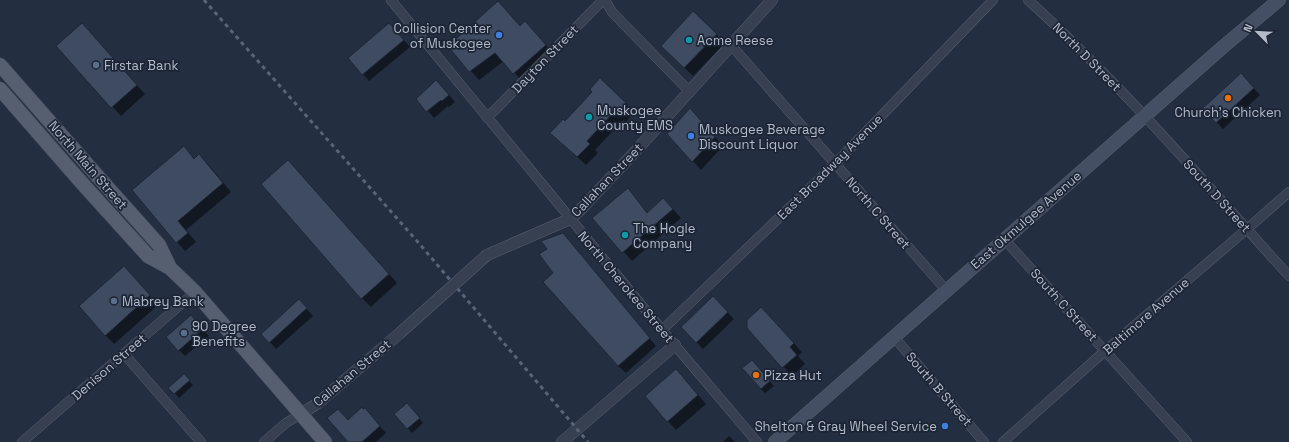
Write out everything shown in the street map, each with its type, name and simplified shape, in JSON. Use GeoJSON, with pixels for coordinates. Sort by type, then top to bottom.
{"type":"FeatureCollection","features":[{"type":"Feature","properties":{"kind":"main road","name":"East Okmulgee Avenue"},"geometry":{"type":"LineString","coordinates":[[775,442],[1145,115],[1279,0]]}},
{"type":"Feature","properties":{"kind":"main road","name":"North Main Street"},"geometry":{"type":"LineString","coordinates":[[0,65],[159,245],[170,268]]}},
{"type":"Feature","properties":{"kind":"main road","name":"North Main Street"},"geometry":{"type":"LineString","coordinates":[[0,89],[148,256],[170,268],[195,292],[325,442]]}},
{"type":"Feature","properties":{"kind":"street","name":"North Cherokee Street"},"geometry":{"type":"LineString","coordinates":[[391,0],[570,219],[757,442]]}},
{"type":"Feature","properties":{"kind":"street","name":"Dayton Street"},"geometry":{"type":"LineString","coordinates":[[487,118],[604,0]]}},
{"type":"Feature","properties":{"kind":"street"},"geometry":{"type":"LineString","coordinates":[[604,0],[612,12],[689,91]]}},
{"type":"Feature","properties":{"kind":"street","name":"Callahan Street"},"geometry":{"type":"LineString","coordinates":[[301,414],[318,403],[400,333],[487,255],[570,219],[582,208],[772,0]]}},
{"type":"Feature","properties":{"kind":"street","name":"East Broadway Avenue"},"geometry":{"type":"LineString","coordinates":[[662,330],[835,164],[993,0]]}},
{"type":"Feature","properties":{"kind":"street","name":"North D Street"},"geometry":{"type":"LineString","coordinates":[[1028,0],[1061,30],[1145,115]]}},
{"type":"Feature","properties":{"kind":"street","name":"North C Street"},"geometry":{"type":"LineString","coordinates":[[731,45],[946,290]]}},
{"type":"Feature","properties":{"kind":"street","name":"South D Street"},"geometry":{"type":"LineString","coordinates":[[1145,115],[1289,276]]}},
{"type":"Feature","properties":{"kind":"street","name":"Baltimore Avenue"},"geometry":{"type":"LineString","coordinates":[[1003,442],[1106,350],[1289,192]]}},
{"type":"Feature","properties":{"kind":"street","name":"South C Street"},"geometry":{"type":"LineString","coordinates":[[1005,240],[1106,350],[1187,442]]}},
{"type":"Feature","properties":{"kind":"street","name":"Denison Street"},"geometry":{"type":"LineString","coordinates":[[22,442],[195,292]]}},
{"type":"Feature","properties":{"kind":"street","name":"South B Street"},"geometry":{"type":"LineString","coordinates":[[894,337],[984,442]]}},
{"type":"Feature","properties":{"kind":"street"},"geometry":{"type":"LineString","coordinates":[[562,442],[675,345]]}},
{"type":"Feature","properties":{"kind":"street"},"geometry":{"type":"LineString","coordinates":[[124,354],[201,442]]}},
{"type":"Feature","properties":{"kind":"street"},"geometry":{"type":"LineString","coordinates":[[264,442],[286,423],[301,414]]}},
{"type":"Feature","properties":{"kind":"building","name":"Collision Center of Muskogee"},"geometry":{"type":"Polygon","coordinates":[[[498,1],[520,26],[525,21],[546,45],[513,74],[495,53],[469,72],[448,46],[498,1]]]}},
{"type":"Feature","properties":{"kind":"building","name":"Acme Reese"},"geometry":{"type":"Polygon","coordinates":[[[693,11],[717,34],[684,68],[661,46],[693,11]]]}},
{"type":"Feature","properties":{"kind":"building","name":"Firstar Bank"},"geometry":{"type":"Polygon","coordinates":[[[82,23],[137,85],[111,108],[56,46],[82,23]]]}},
{"type":"Feature","properties":{"kind":"building"},"geometry":{"type":"Polygon","coordinates":[[[389,23],[404,40],[362,75],[348,58],[389,23]]]}},
{"type":"Feature","properties":{"kind":"building","name":"Church's Chicken"},"geometry":{"type":"Polygon","coordinates":[[[1241,73],[1254,88],[1216,123],[1202,109],[1241,73]]]}},
{"type":"Feature","properties":{"kind":"building","name":"Muskogee County EMS"},"geometry":{"type":"Polygon","coordinates":[[[600,78],[626,103],[617,115],[614,112],[587,141],[590,144],[577,157],[550,133],[563,119],[565,121],[592,92],[590,89],[600,78]]]}},
{"type":"Feature","properties":{"kind":"building"},"geometry":{"type":"Polygon","coordinates":[[[436,80],[449,95],[426,112],[416,99],[436,80]]]}},
{"type":"Feature","properties":{"kind":"building","name":"Muskogee Beverage Discount Liquor"},"geometry":{"type":"Polygon","coordinates":[[[690,108],[715,137],[692,162],[667,134],[690,108]]]}},
{"type":"Feature","properties":{"kind":"building"},"geometry":{"type":"Polygon","coordinates":[[[184,146],[194,159],[199,154],[223,183],[178,221],[188,233],[176,243],[132,190],[184,146]]]}},
{"type":"Feature","properties":{"kind":"building"},"geometry":{"type":"Polygon","coordinates":[[[288,160],[389,274],[361,299],[261,184],[288,160]]]}},
{"type":"Feature","properties":{"kind":"building","name":"The Hogle Company"},"geometry":{"type":"Polygon","coordinates":[[[628,188],[647,213],[663,198],[673,209],[622,253],[592,218],[628,188]]]}},
{"type":"Feature","properties":{"kind":"building"},"geometry":{"type":"Polygon","coordinates":[[[563,233],[650,338],[618,366],[543,282],[553,273],[539,254],[547,249],[541,241],[563,233]]]}},
{"type":"Feature","properties":{"kind":"building","name":"Mabrey Bank"},"geometry":{"type":"Polygon","coordinates":[[[124,266],[150,295],[105,336],[79,306],[124,266]]]}},
{"type":"Feature","properties":{"kind":"building"},"geometry":{"type":"Polygon","coordinates":[[[713,296],[728,312],[696,343],[681,327],[713,296]]]}},
{"type":"Feature","properties":{"kind":"building"},"geometry":{"type":"Polygon","coordinates":[[[299,299],[307,308],[269,343],[261,334],[299,299]]]}},
{"type":"Feature","properties":{"kind":"building"},"geometry":{"type":"Polygon","coordinates":[[[761,307],[794,343],[790,347],[797,355],[782,368],[747,328],[747,320],[761,307]]]}},
{"type":"Feature","properties":{"kind":"building","name":"90 Degree Benefits"},"geometry":{"type":"Polygon","coordinates":[[[191,315],[203,329],[178,351],[166,337],[191,315]]]}},
{"type":"Feature","properties":{"kind":"building","name":"Pizza Hut"},"geometry":{"type":"Polygon","coordinates":[[[752,360],[770,381],[761,389],[742,368],[752,360]]]}},
{"type":"Feature","properties":{"kind":"building"},"geometry":{"type":"Polygon","coordinates":[[[676,369],[698,395],[667,422],[645,396],[676,369]]]}},
{"type":"Feature","properties":{"kind":"building"},"geometry":{"type":"Polygon","coordinates":[[[184,374],[190,380],[174,394],[168,388],[184,374]]]}},
{"type":"Feature","properties":{"kind":"building"},"geometry":{"type":"Polygon","coordinates":[[[407,403],[420,418],[407,429],[394,414],[407,403]]]}},
{"type":"Feature","properties":{"kind":"building"},"geometry":{"type":"Polygon","coordinates":[[[362,407],[363,409],[365,408],[380,426],[362,442],[348,442],[327,418],[338,409],[348,420],[362,407]]]}},
{"type":"Feature","properties":{"kind":"railway"},"geometry":{"type":"LineString","coordinates":[[204,0],[417,241],[588,442]]}},
{"type":"Feature","properties":{"kind":"place","name":"Collision Center of Muskogee"},"geometry":{"type":"Point","coordinates":[499,35]}},
{"type":"Feature","properties":{"kind":"place","name":"Acme Reese"},"geometry":{"type":"Point","coordinates":[689,40]}},
{"type":"Feature","properties":{"kind":"place","name":"Firstar Bank"},"geometry":{"type":"Point","coordinates":[96,65]}},
{"type":"Feature","properties":{"kind":"place","name":"Church's Chicken"},"geometry":{"type":"Point","coordinates":[1228,98]}},
{"type":"Feature","properties":{"kind":"place","name":"Muskogee County EMS"},"geometry":{"type":"Point","coordinates":[589,117]}},
{"type":"Feature","properties":{"kind":"place","name":"Muskogee Beverage Discount Liquor"},"geometry":{"type":"Point","coordinates":[691,136]}},
{"type":"Feature","properties":{"kind":"place","name":"The Hogle Company"},"geometry":{"type":"Point","coordinates":[625,235]}},
{"type":"Feature","properties":{"kind":"place","name":"Mabrey Bank"},"geometry":{"type":"Point","coordinates":[114,301]}},
{"type":"Feature","properties":{"kind":"place","name":"90 Degree Benefits"},"geometry":{"type":"Point","coordinates":[184,333]}},
{"type":"Feature","properties":{"kind":"place","name":"Pizza Hut"},"geometry":{"type":"Point","coordinates":[756,375]}},
{"type":"Feature","properties":{"kind":"place","name":"Shelton & Gray Wheel Service"},"geometry":{"type":"Point","coordinates":[945,426]}}]}
